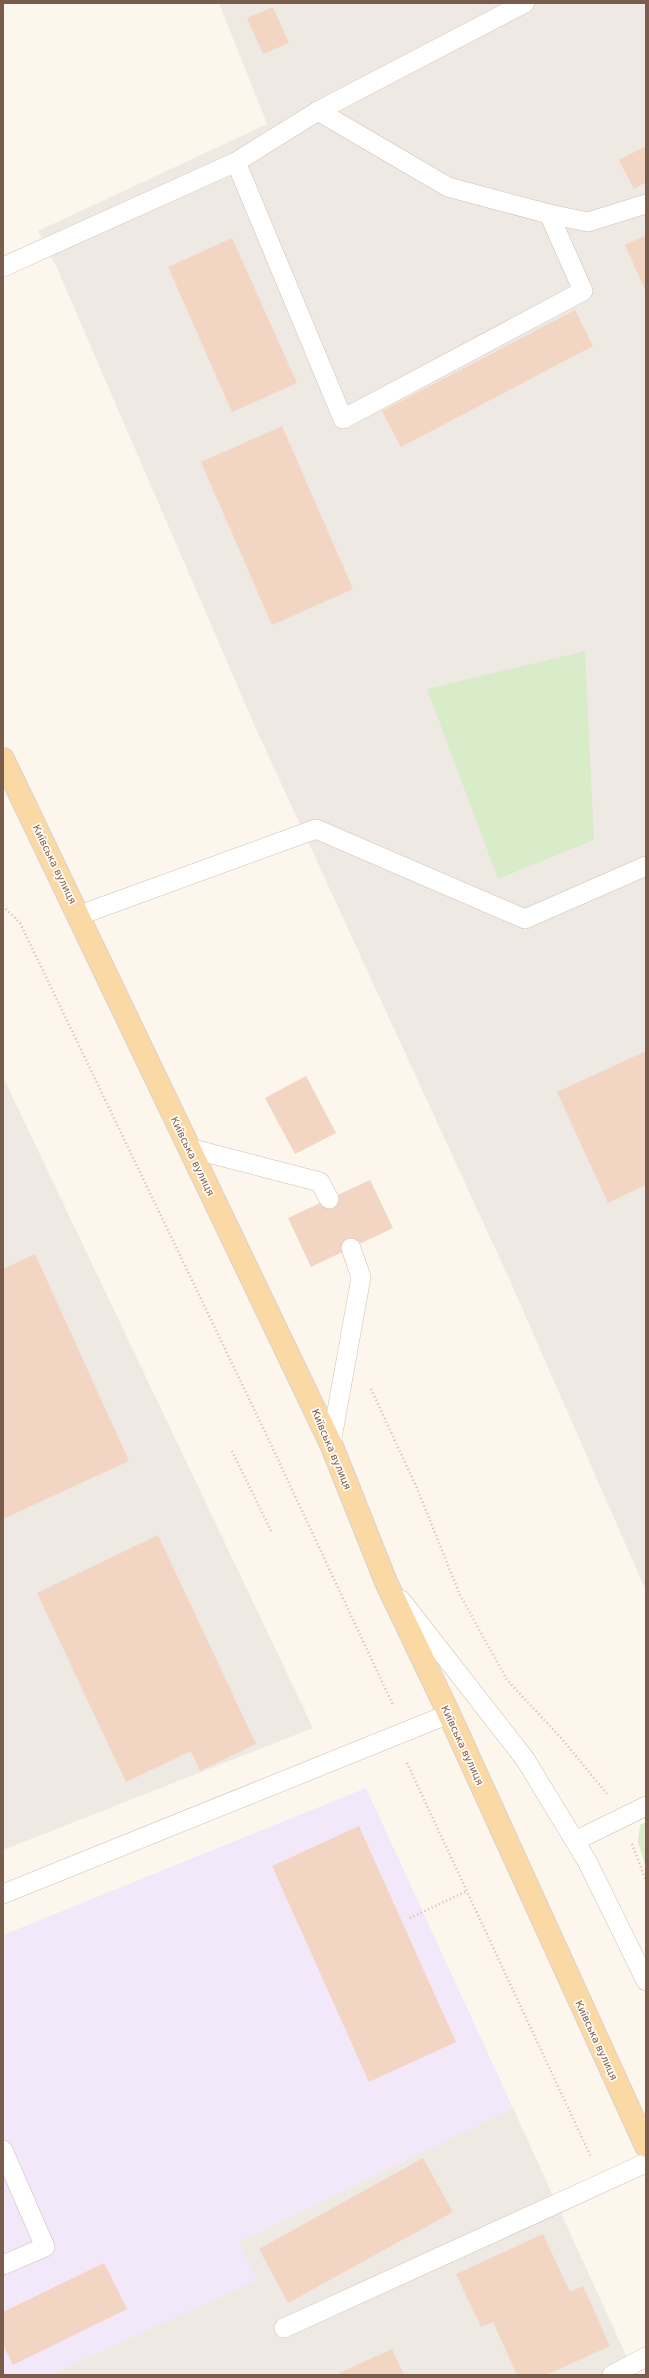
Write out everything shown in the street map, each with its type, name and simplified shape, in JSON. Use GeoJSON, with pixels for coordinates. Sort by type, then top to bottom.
{"type":"FeatureCollection","features":[{"type":"Feature","properties":{"kind":"main road","name":"Київська вулиця"},"geometry":{"type":"LineString","coordinates":[[3,758],[80,915],[189,1148],[331,1444],[386,1582],[449,1714],[646,2146]]}},
{"type":"Feature","properties":{"kind":"lane"},"geometry":{"type":"LineString","coordinates":[[3,267],[236,162],[318,111],[525,3]]}},
{"type":"Feature","properties":{"kind":"lane"},"geometry":{"type":"LineString","coordinates":[[318,111],[448,187],[549,214],[588,222],[646,204]]}},
{"type":"Feature","properties":{"kind":"lane"},"geometry":{"type":"LineString","coordinates":[[236,162],[343,419],[583,291],[549,214]]}},
{"type":"Feature","properties":{"kind":"lane"},"geometry":{"type":"LineString","coordinates":[[80,915],[316,829],[525,920],[646,866]]}},
{"type":"Feature","properties":{"kind":"lane"},"geometry":{"type":"LineString","coordinates":[[189,1148],[320,1182],[329,1199]]}},
{"type":"Feature","properties":{"kind":"lane"},"geometry":{"type":"LineString","coordinates":[[331,1444],[361,1277],[351,1248]]}},
{"type":"Feature","properties":{"kind":"lane"},"geometry":{"type":"LineString","coordinates":[[386,1582],[525,1759],[587,1861],[646,1981]]}},
{"type":"Feature","properties":{"kind":"lane"},"geometry":{"type":"LineString","coordinates":[[3,1894],[449,1714]]}},
{"type":"Feature","properties":{"kind":"lane"},"geometry":{"type":"LineString","coordinates":[[575,1841],[646,1806]]}},
{"type":"Feature","properties":{"kind":"lane"},"geometry":{"type":"LineString","coordinates":[[3,2150],[45,2247],[3,2265]]}},
{"type":"Feature","properties":{"kind":"lane"},"geometry":{"type":"LineString","coordinates":[[284,2328],[646,2163]]}},
{"type":"Feature","properties":{"kind":"lane"},"geometry":{"type":"LineString","coordinates":[[612,2375],[646,2357]]}},
{"type":"Feature","properties":{"kind":"path"},"geometry":{"type":"LineString","coordinates":[[3,906],[20,923],[270,1441],[394,1708],[395,1736],[603,2183]]}},
{"type":"Feature","properties":{"kind":"path"},"geometry":{"type":"LineString","coordinates":[[348,1351],[374,1394],[416,1486],[460,1595],[507,1680],[592,1774],[616,1806],[646,1881]]}},
{"type":"Feature","properties":{"kind":"path"},"geometry":{"type":"LineString","coordinates":[[232,1451],[272,1533]]}},
{"type":"Feature","properties":{"kind":"path"},"geometry":{"type":"LineString","coordinates":[[410,1918],[467,1891]]}},
{"type":"Feature","properties":{"kind":"shaded area"},"geometry":{"type":"Polygon","coordinates":[[[219,3],[646,3],[646,1591],[511,1283],[257,731],[56,266],[38,231],[267,124],[219,3]]]}},
{"type":"Feature","properties":{"kind":"shaded area"},"geometry":{"type":"Polygon","coordinates":[[[3,1077],[313,1728],[3,1850],[3,1077]]]}},
{"type":"Feature","properties":{"kind":"shaded area"},"geometry":{"type":"Polygon","coordinates":[[[366,1788],[513,2108],[238,2242],[257,2280],[49,2375],[3,2375],[3,1935],[366,1788]]]}},
{"type":"Feature","properties":{"kind":"shaded area"},"geometry":{"type":"Polygon","coordinates":[[[513,2108],[635,2375],[49,2375],[256,2280],[238,2242],[513,2108]]]}},
{"type":"Feature","properties":{"kind":"green space"},"geometry":{"type":"Polygon","coordinates":[[[585,651],[594,840],[498,879],[427,689],[585,651]]]}},
{"type":"Feature","properties":{"kind":"green space"},"geometry":{"type":"Polygon","coordinates":[[[646,1822],[646,1868],[638,1842],[640,1825],[646,1822]]]}},
{"type":"Feature","properties":{"kind":"building"},"geometry":{"type":"Polygon","coordinates":[[[273,7],[289,43],[263,54],[247,18],[273,7]]]}},
{"type":"Feature","properties":{"kind":"building"},"geometry":{"type":"Polygon","coordinates":[[[646,146],[646,182],[634,189],[619,160],[646,146]]]}},
{"type":"Feature","properties":{"kind":"building"},"geometry":{"type":"Polygon","coordinates":[[[646,235],[646,292],[625,245],[646,235]]]}},
{"type":"Feature","properties":{"kind":"building"},"geometry":{"type":"Polygon","coordinates":[[[232,238],[297,383],[232,412],[168,267],[232,238]]]}},
{"type":"Feature","properties":{"kind":"building"},"geometry":{"type":"Polygon","coordinates":[[[575,310],[593,346],[401,447],[382,411],[575,310]]]}},
{"type":"Feature","properties":{"kind":"building"},"geometry":{"type":"Polygon","coordinates":[[[282,426],[353,589],[272,625],[201,462],[282,426]]]}},
{"type":"Feature","properties":{"kind":"building"},"geometry":{"type":"Polygon","coordinates":[[[646,1051],[646,1185],[608,1203],[557,1092],[646,1051]]]}},
{"type":"Feature","properties":{"kind":"building"},"geometry":{"type":"Polygon","coordinates":[[[306,1076],[336,1133],[295,1154],[265,1098],[306,1076]]]}},
{"type":"Feature","properties":{"kind":"building"},"geometry":{"type":"Polygon","coordinates":[[[370,1180],[393,1228],[311,1267],[288,1218],[370,1180]]]}},
{"type":"Feature","properties":{"kind":"building"},"geometry":{"type":"Polygon","coordinates":[[[35,1254],[129,1461],[3,1519],[3,1269],[35,1254]]]}},
{"type":"Feature","properties":{"kind":"building"},"geometry":{"type":"Polygon","coordinates":[[[158,1535],[256,1744],[200,1771],[191,1751],[126,1782],[37,1593],[158,1535]]]}},
{"type":"Feature","properties":{"kind":"building"},"geometry":{"type":"Polygon","coordinates":[[[359,1826],[456,2042],[369,2082],[272,1866],[359,1826]]]}},
{"type":"Feature","properties":{"kind":"building"},"geometry":{"type":"Polygon","coordinates":[[[423,2158],[453,2212],[288,2303],[259,2249],[423,2158]]]}},
{"type":"Feature","properties":{"kind":"building"},"geometry":{"type":"Polygon","coordinates":[[[543,2234],[570,2292],[583,2286],[610,2346],[546,2375],[517,2375],[493,2322],[481,2327],[456,2274],[543,2234]]]}},
{"type":"Feature","properties":{"kind":"building"},"geometry":{"type":"Polygon","coordinates":[[[104,2263],[127,2309],[13,2365],[3,2345],[3,2312],[104,2263]]]}},
{"type":"Feature","properties":{"kind":"building"},"geometry":{"type":"Polygon","coordinates":[[[392,2349],[404,2375],[335,2375],[392,2349]]]}}]}
